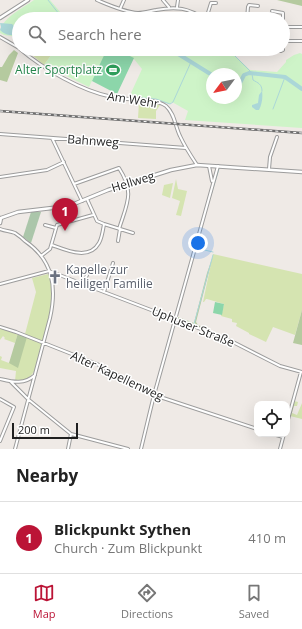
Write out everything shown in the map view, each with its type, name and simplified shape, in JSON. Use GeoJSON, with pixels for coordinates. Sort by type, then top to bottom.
{"type":"FeatureCollection","features":[{"type":"Feature","properties":{"kind":"street"},"geometry":{"type":"LineString","coordinates":[[0,18],[28,0]]}},
{"type":"Feature","properties":{"kind":"street"},"geometry":{"type":"LineString","coordinates":[[96,0],[120,9],[134,12]]}},
{"type":"Feature","properties":{"kind":"street"},"geometry":{"type":"LineString","coordinates":[[120,9],[124,0]]}},
{"type":"Feature","properties":{"kind":"street"},"geometry":{"type":"LineString","coordinates":[[163,0],[169,7]]}},
{"type":"Feature","properties":{"kind":"street"},"geometry":{"type":"LineString","coordinates":[[177,8],[178,0]]}},
{"type":"Feature","properties":{"kind":"street"},"geometry":{"type":"LineString","coordinates":[[209,12],[212,3],[216,2]]}},
{"type":"Feature","properties":{"kind":"street"},"geometry":{"type":"LineString","coordinates":[[248,12],[249,5],[258,6]]}},
{"type":"Feature","properties":{"kind":"street"},"geometry":{"type":"LineString","coordinates":[[144,12],[169,7],[194,12]]}},
{"type":"Feature","properties":{"kind":"street"},"geometry":{"type":"LineString","coordinates":[[272,11],[278,12]]}},
{"type":"Feature","properties":{"kind":"street"},"geometry":{"type":"LineString","coordinates":[[290,27],[302,27]]}},
{"type":"Feature","properties":{"kind":"street","name":"Am Wehr"},"geometry":{"type":"LineString","coordinates":[[0,37],[12,44]]}},
{"type":"Feature","properties":{"kind":"street"},"geometry":{"type":"LineString","coordinates":[[290,41],[302,41]]}},
{"type":"Feature","properties":{"kind":"street","name":"Am Wehr"},"geometry":{"type":"LineString","coordinates":[[30,56],[46,69],[99,94],[114,98],[152,101],[164,105],[172,114],[180,136],[197,165]]}},
{"type":"Feature","properties":{"kind":"street","name":"Bahnweg"},"geometry":{"type":"LineString","coordinates":[[0,134],[186,148]]}},
{"type":"Feature","properties":{"kind":"street"},"geometry":{"type":"LineString","coordinates":[[268,170],[270,157],[277,137]]}},
{"type":"Feature","properties":{"kind":"street"},"geometry":{"type":"LineString","coordinates":[[52,138],[82,201]]}},
{"type":"Feature","properties":{"kind":"street"},"geometry":{"type":"LineString","coordinates":[[0,177],[47,170],[64,162]]}},
{"type":"Feature","properties":{"kind":"street","name":"Hellweg"},"geometry":{"type":"LineString","coordinates":[[0,218],[18,212],[69,206],[108,190],[171,170],[197,165],[302,172]]}},
{"type":"Feature","properties":{"kind":"street"},"geometry":{"type":"LineString","coordinates":[[209,166],[212,182]]}},
{"type":"Feature","properties":{"kind":"street"},"geometry":{"type":"LineString","coordinates":[[141,449],[154,395],[212,182],[218,166]]}},
{"type":"Feature","properties":{"kind":"street"},"geometry":{"type":"LineString","coordinates":[[74,184],[119,168],[127,184],[129,194],[119,229],[118,241]]}},
{"type":"Feature","properties":{"kind":"street"},"geometry":{"type":"LineString","coordinates":[[87,199],[97,221],[133,233]]}},
{"type":"Feature","properties":{"kind":"street"},"geometry":{"type":"LineString","coordinates":[[41,256],[50,249],[57,225],[63,222],[93,215]]}},
{"type":"Feature","properties":{"kind":"street"},"geometry":{"type":"LineString","coordinates":[[52,245],[81,254],[88,252],[96,247],[99,242],[104,224]]}},
{"type":"Feature","properties":{"kind":"street"},"geometry":{"type":"LineString","coordinates":[[45,225],[56,228]]}},
{"type":"Feature","properties":{"kind":"street"},"geometry":{"type":"LineString","coordinates":[[0,229],[15,233],[41,256],[49,271],[53,286],[54,299],[29,400],[15,449]]}},
{"type":"Feature","properties":{"kind":"street"},"geometry":{"type":"LineString","coordinates":[[104,292],[112,263]]}},
{"type":"Feature","properties":{"kind":"street"},"geometry":{"type":"LineString","coordinates":[[0,284],[49,271]]}},
{"type":"Feature","properties":{"kind":"street","name":"Uphuser Straße"},"geometry":{"type":"LineString","coordinates":[[49,271],[227,339],[280,366],[302,372]]}},
{"type":"Feature","properties":{"kind":"street"},"geometry":{"type":"LineString","coordinates":[[82,284],[87,275]]}},
{"type":"Feature","properties":{"kind":"street","name":"Alter Kapellenweg"},"geometry":{"type":"LineString","coordinates":[[0,327],[97,364],[154,395],[254,428]]}},
{"type":"Feature","properties":{"kind":"street"},"geometry":{"type":"LineString","coordinates":[[290,413],[302,372]]}},
{"type":"Feature","properties":{"kind":"street"},"geometry":{"type":"LineString","coordinates":[[0,379],[20,382],[29,380],[35,374]]}},
{"type":"Feature","properties":{"kind":"street"},"geometry":{"type":"LineString","coordinates":[[10,381],[29,400],[71,434],[128,449]]}},
{"type":"Feature","properties":{"kind":"street"},"geometry":{"type":"LineString","coordinates":[[0,400],[14,407],[0,442]]}},
{"type":"Feature","properties":{"kind":"street"},"geometry":{"type":"LineString","coordinates":[[68,449],[71,434]]}},
{"type":"Feature","properties":{"kind":"street"},"geometry":{"type":"LineString","coordinates":[[280,449],[283,437]]}},
{"type":"Feature","properties":{"kind":"green space"},"geometry":{"type":"Polygon","coordinates":[[[34,0],[50,0],[60,12],[16,12],[34,0]]]}},
{"type":"Feature","properties":{"kind":"green space"},"geometry":{"type":"Polygon","coordinates":[[[277,0],[302,0],[302,6],[277,0]]]}},
{"type":"Feature","properties":{"kind":"green space"},"geometry":{"type":"Polygon","coordinates":[[[12,15],[12,36],[0,33],[1,28],[12,15]]]}},
{"type":"Feature","properties":{"kind":"green space"},"geometry":{"type":"Polygon","coordinates":[[[12,52],[12,56],[17,56],[7,82],[0,80],[0,67],[2,67],[12,52]]]}},
{"type":"Feature","properties":{"kind":"green space"},"geometry":{"type":"Polygon","coordinates":[[[300,53],[302,54],[302,128],[185,120],[188,111],[172,102],[169,104],[155,99],[135,97],[131,93],[142,69],[134,59],[126,56],[235,56],[250,70],[277,72],[286,60],[300,53]]]}},
{"type":"Feature","properties":{"kind":"green space"},"geometry":{"type":"Polygon","coordinates":[[[33,56],[51,56],[44,65],[33,56]]]}},
{"type":"Feature","properties":{"kind":"green space"},"geometry":{"type":"Polygon","coordinates":[[[51,56],[104,56],[89,87],[44,65],[51,56]]]}},
{"type":"Feature","properties":{"kind":"green space","name":"Alter Sportplatz"},"geometry":{"type":"Polygon","coordinates":[[[104,56],[130,56],[134,58],[117,94],[92,81],[104,56]]]}},
{"type":"Feature","properties":{"kind":"green space"},"geometry":{"type":"Polygon","coordinates":[[[139,102],[160,105],[156,111],[156,119],[138,118],[139,102]]]}},
{"type":"Feature","properties":{"kind":"green space"},"geometry":{"type":"Polygon","coordinates":[[[176,179],[178,189],[187,191],[181,216],[176,215],[180,201],[172,198],[176,179]]]}},
{"type":"Feature","properties":{"kind":"green space"},"geometry":{"type":"Polygon","coordinates":[[[173,183],[170,198],[162,195],[164,185],[173,183]]]}},
{"type":"Feature","properties":{"kind":"green space"},"geometry":{"type":"Polygon","coordinates":[[[31,212],[41,212],[31,243],[23,237],[31,212]]]}},
{"type":"Feature","properties":{"kind":"green space"},"geometry":{"type":"Polygon","coordinates":[[[213,254],[302,274],[302,310],[295,335],[273,327],[266,342],[236,326],[237,323],[232,322],[232,319],[221,316],[224,304],[207,299],[203,302],[213,254]]]}},
{"type":"Feature","properties":{"kind":"green space"},"geometry":{"type":"Polygon","coordinates":[[[213,256],[196,322],[198,325],[211,330],[210,332],[177,318],[178,317],[194,323],[213,256]]]}},
{"type":"Feature","properties":{"kind":"green space"},"geometry":{"type":"Polygon","coordinates":[[[48,274],[50,275],[52,300],[48,323],[42,341],[25,334],[36,292],[32,278],[48,274]]]}},
{"type":"Feature","properties":{"kind":"green space"},"geometry":{"type":"Polygon","coordinates":[[[215,302],[224,304],[222,315],[213,313],[215,302]]]}},
{"type":"Feature","properties":{"kind":"green space"},"geometry":{"type":"Polygon","coordinates":[[[302,310],[302,345],[293,343],[302,310]]]}},
{"type":"Feature","properties":{"kind":"green space"},"geometry":{"type":"Polygon","coordinates":[[[0,328],[18,333],[15,343],[4,339],[5,338],[3,336],[0,340],[0,328]]]}},
{"type":"Feature","properties":{"kind":"green space"},"geometry":{"type":"Polygon","coordinates":[[[18,333],[27,337],[18,368],[9,363],[18,333]]]}},
{"type":"Feature","properties":{"kind":"green space"},"geometry":{"type":"Polygon","coordinates":[[[27,337],[42,344],[37,364],[32,374],[28,378],[15,381],[16,371],[0,368],[0,356],[2,357],[1,360],[9,363],[27,337]]]}},
{"type":"Feature","properties":{"kind":"green space"},"geometry":{"type":"Polygon","coordinates":[[[294,401],[298,402],[297,406],[294,406],[292,413],[297,415],[302,403],[302,419],[290,416],[294,401]]]}},
{"type":"Feature","properties":{"kind":"water"},"geometry":{"type":"Polygon","coordinates":[[[0,23],[12,24],[12,35],[4,33],[0,30],[0,23]]]}},
{"type":"Feature","properties":{"kind":"water"},"geometry":{"type":"Polygon","coordinates":[[[262,91],[261,105],[259,110],[256,110],[252,107],[252,105],[258,103],[259,95],[262,91]]]}},
{"type":"Feature","properties":{"kind":"waterway"},"geometry":{"type":"LineString","coordinates":[[48,0],[57,12]]}},
{"type":"Feature","properties":{"kind":"waterway"},"geometry":{"type":"LineString","coordinates":[[181,56],[206,71]]}},
{"type":"Feature","properties":{"kind":"waterway"},"geometry":{"type":"LineString","coordinates":[[235,56],[253,74]]}},
{"type":"Feature","properties":{"kind":"waterway"},"geometry":{"type":"LineString","coordinates":[[130,97],[156,99],[170,104],[173,102],[191,62]]}},
{"type":"Feature","properties":{"kind":"waterway"},"geometry":{"type":"LineString","coordinates":[[242,79],[244,75],[249,73],[285,77],[302,89]]}},
{"type":"Feature","properties":{"kind":"waterway"},"geometry":{"type":"LineString","coordinates":[[252,74],[253,80],[260,85],[262,91]]}},
{"type":"Feature","properties":{"kind":"waterway"},"geometry":{"type":"LineString","coordinates":[[273,109],[285,77]]}},
{"type":"Feature","properties":{"kind":"waterway"},"geometry":{"type":"LineString","coordinates":[[211,195],[219,169]]}},
{"type":"Feature","properties":{"kind":"waterway"},"geometry":{"type":"LineString","coordinates":[[196,248],[213,252]]}},
{"type":"Feature","properties":{"kind":"waterway"},"geometry":{"type":"LineString","coordinates":[[194,324],[213,255]]}},
{"type":"Feature","properties":{"kind":"railway"},"geometry":{"type":"LineString","coordinates":[[0,111],[302,133]]}},
{"type":"Feature","properties":{"kind":"place","name":"Alter Sportplatz"},"geometry":{"type":"Point","coordinates":[113,70]}},
{"type":"Feature","properties":{"kind":"place","name":"Blickpunkt Sythen"},"geometry":{"type":"Point","coordinates":[65,231]}},
{"type":"Feature","properties":{"kind":"place","name":"Kapelle zur heiligen Familie"},"geometry":{"type":"Point","coordinates":[55,277]}}]}
